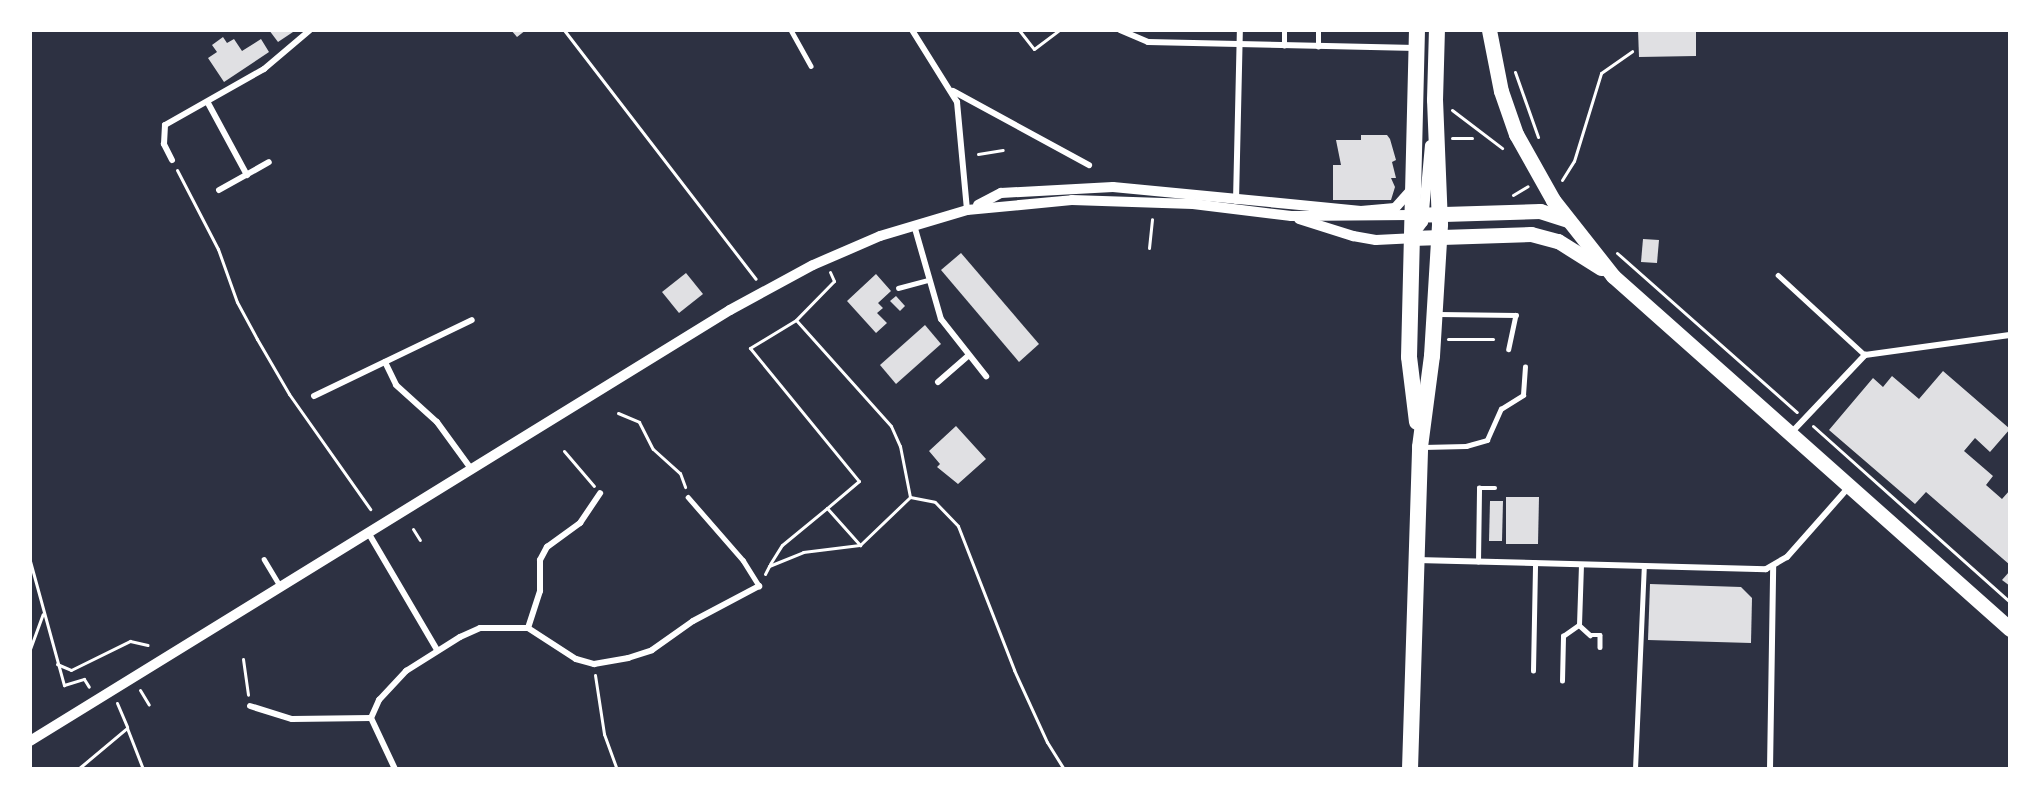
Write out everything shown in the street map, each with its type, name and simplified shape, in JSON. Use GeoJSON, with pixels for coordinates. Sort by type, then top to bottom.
{"type":"FeatureCollection","features":[{"type":"Feature","properties":{"kind":"highway"},"geometry":{"type":"LineString","coordinates":[[1410,769],[1420,447],[1434,314],[1438,236],[1412,189],[1418,30]]}},
{"type":"Feature","properties":{"kind":"highway"},"geometry":{"type":"LineString","coordinates":[[1420,447],[1409,357],[1411,238],[1425,214],[1435,100],[1437,30]]}},
{"type":"Feature","properties":{"kind":"main road"},"geometry":{"type":"LineString","coordinates":[[1482,30],[1490,48],[1516,134],[1567,220],[1613,276],[2010,629]]}},
{"type":"Feature","properties":{"kind":"main road"},"geometry":{"type":"LineString","coordinates":[[1489,30],[1490,48]]}},
{"type":"Feature","properties":{"kind":"main road"},"geometry":{"type":"LineString","coordinates":[[1425,214],[1540,210],[1567,220]]}},
{"type":"Feature","properties":{"kind":"main road"},"geometry":{"type":"LineString","coordinates":[[1411,238],[1512,233],[1546,236],[1613,276]]}},
{"type":"Feature","properties":{"kind":"street"},"geometry":{"type":"LineString","coordinates":[[172,160],[164,144],[165,125],[208,103],[264,69],[310,30]]}},
{"type":"Feature","properties":{"kind":"street"},"geometry":{"type":"LineString","coordinates":[[912,30],[952,91],[961,115],[967,210]]}},
{"type":"Feature","properties":{"kind":"street"},"geometry":{"type":"LineString","coordinates":[[1120,30],[1148,42],[1239,46],[1417,48]]}},
{"type":"Feature","properties":{"kind":"street"},"geometry":{"type":"LineString","coordinates":[[1236,203],[1239,30]]}},
{"type":"Feature","properties":{"kind":"street"},"geometry":{"type":"LineString","coordinates":[[952,91],[1089,165]]}},
{"type":"Feature","properties":{"kind":"street"},"geometry":{"type":"LineString","coordinates":[[208,103],[247,175]]}},
{"type":"Feature","properties":{"kind":"street"},"geometry":{"type":"LineString","coordinates":[[219,190],[269,162]]}},
{"type":"Feature","properties":{"kind":"street"},"geometry":{"type":"LineString","coordinates":[[30,741],[764,290],[842,251],[914,224],[967,210],[1095,199],[1236,203],[1361,210],[1395,208],[1406,200],[1412,189]]}},
{"type":"Feature","properties":{"kind":"street"},"geometry":{"type":"LineString","coordinates":[[1236,203],[1291,216],[1326,230],[1384,240],[1411,238]]}},
{"type":"Feature","properties":{"kind":"street"},"geometry":{"type":"LineString","coordinates":[[1291,216],[1384,217],[1425,214]]}},
{"type":"Feature","properties":{"kind":"street"},"geometry":{"type":"LineString","coordinates":[[914,224],[928,280],[941,319],[986,376]]}},
{"type":"Feature","properties":{"kind":"street"},"geometry":{"type":"LineString","coordinates":[[314,396],[472,320]]}},
{"type":"Feature","properties":{"kind":"street"},"geometry":{"type":"LineString","coordinates":[[1791,434],[1865,355],[2010,335]]}},
{"type":"Feature","properties":{"kind":"street"},"geometry":{"type":"LineString","coordinates":[[938,381],[968,356]]}},
{"type":"Feature","properties":{"kind":"street"},"geometry":{"type":"LineString","coordinates":[[385,362],[396,385],[437,422],[472,471]]}},
{"type":"Feature","properties":{"kind":"street"},"geometry":{"type":"LineString","coordinates":[[1416,560],[1756,570],[1773,567],[1787,557],[1849,487]]}},
{"type":"Feature","properties":{"kind":"street"},"geometry":{"type":"LineString","coordinates":[[528,628],[540,591],[540,560],[547,547],[580,522],[600,493]]}},
{"type":"Feature","properties":{"kind":"street"},"geometry":{"type":"LineString","coordinates":[[369,534],[437,650]]}},
{"type":"Feature","properties":{"kind":"street"},"geometry":{"type":"LineString","coordinates":[[1770,769],[1773,567]]}},
{"type":"Feature","properties":{"kind":"street"},"geometry":{"type":"LineString","coordinates":[[371,718],[390,685],[437,650],[480,628],[528,628],[576,660],[594,664],[652,650],[693,621],[759,586]]}},
{"type":"Feature","properties":{"kind":"street"},"geometry":{"type":"LineString","coordinates":[[250,706],[292,719],[371,718]]}},
{"type":"Feature","properties":{"kind":"street"},"geometry":{"type":"LineString","coordinates":[[371,718],[395,769]]}},
{"type":"Feature","properties":{"kind":"lane"},"geometry":{"type":"LineString","coordinates":[[791,30],[811,66]]}},
{"type":"Feature","properties":{"kind":"lane"},"geometry":{"type":"LineString","coordinates":[[1284,30],[1284,46]]}},
{"type":"Feature","properties":{"kind":"lane"},"geometry":{"type":"LineString","coordinates":[[1318,30],[1318,47]]}},
{"type":"Feature","properties":{"kind":"lane"},"geometry":{"type":"LineString","coordinates":[[1778,275],[1865,355]]}},
{"type":"Feature","properties":{"kind":"lane"},"geometry":{"type":"LineString","coordinates":[[898,288],[928,280]]}},
{"type":"Feature","properties":{"kind":"lane"},"geometry":{"type":"LineString","coordinates":[[1434,314],[1516,315],[1509,349]]}},
{"type":"Feature","properties":{"kind":"lane"},"geometry":{"type":"LineString","coordinates":[[1420,447],[1466,446],[1486,440],[1501,409],[1523,395],[1525,367]]}},
{"type":"Feature","properties":{"kind":"lane"},"geometry":{"type":"LineString","coordinates":[[1478,562],[1479,488],[1495,488]]}},
{"type":"Feature","properties":{"kind":"lane"},"geometry":{"type":"LineString","coordinates":[[688,497],[743,560],[759,586]]}},
{"type":"Feature","properties":{"kind":"lane"},"geometry":{"type":"LineString","coordinates":[[264,559],[281,587]]}},
{"type":"Feature","properties":{"kind":"lane"},"geometry":{"type":"LineString","coordinates":[[1533,671],[1535,563]]}},
{"type":"Feature","properties":{"kind":"lane"},"geometry":{"type":"LineString","coordinates":[[1581,565],[1579,625],[1590,635],[1600,635],[1600,646]]}},
{"type":"Feature","properties":{"kind":"lane"},"geometry":{"type":"LineString","coordinates":[[1635,769],[1644,566]]}},
{"type":"Feature","properties":{"kind":"lane"},"geometry":{"type":"LineString","coordinates":[[1562,681],[1563,636],[1579,625]]}},
{"type":"Feature","properties":{"kind":"path"},"geometry":{"type":"LineString","coordinates":[[564,30],[756,279]]}},
{"type":"Feature","properties":{"kind":"path"},"geometry":{"type":"LineString","coordinates":[[1019,30],[1034,49],[1059,30]]}},
{"type":"Feature","properties":{"kind":"path"},"geometry":{"type":"LineString","coordinates":[[1562,180],[1574,161],[1601,73],[1632,51]]}},
{"type":"Feature","properties":{"kind":"path"},"geometry":{"type":"LineString","coordinates":[[1513,67],[1541,144]]}},
{"type":"Feature","properties":{"kind":"path"},"geometry":{"type":"LineString","coordinates":[[1452,110],[1502,148]]}},
{"type":"Feature","properties":{"kind":"path"},"geometry":{"type":"LineString","coordinates":[[1452,138],[1472,138]]}},
{"type":"Feature","properties":{"kind":"path"},"geometry":{"type":"LineString","coordinates":[[978,154],[1003,150]]}},
{"type":"Feature","properties":{"kind":"path"},"geometry":{"type":"LineString","coordinates":[[172,160],[209,230],[257,339],[289,394],[370,509]]}},
{"type":"Feature","properties":{"kind":"path"},"geometry":{"type":"LineString","coordinates":[[1556,171],[1567,189]]}},
{"type":"Feature","properties":{"kind":"path"},"geometry":{"type":"LineString","coordinates":[[1149,248],[1152,219]]}},
{"type":"Feature","properties":{"kind":"path"},"geometry":{"type":"LineString","coordinates":[[1613,249],[2010,602]]}},
{"type":"Feature","properties":{"kind":"path"},"geometry":{"type":"LineString","coordinates":[[759,586],[782,545],[859,481],[750,348],[796,320],[834,281],[829,270]]}},
{"type":"Feature","properties":{"kind":"path"},"geometry":{"type":"LineString","coordinates":[[796,320],[891,426],[900,446],[910,497]]}},
{"type":"Feature","properties":{"kind":"path"},"geometry":{"type":"LineString","coordinates":[[1443,339],[1493,339]]}},
{"type":"Feature","properties":{"kind":"path"},"geometry":{"type":"LineString","coordinates":[[618,413],[639,422],[653,449],[680,473],[688,497]]}},
{"type":"Feature","properties":{"kind":"path"},"geometry":{"type":"LineString","coordinates":[[564,451],[600,493]]}},
{"type":"Feature","properties":{"kind":"path"},"geometry":{"type":"LineString","coordinates":[[769,566],[803,552],[860,545],[910,497]]}},
{"type":"Feature","properties":{"kind":"path"},"geometry":{"type":"LineString","coordinates":[[910,497],[935,502],[958,526],[1014,670],[1047,742],[1064,769]]}},
{"type":"Feature","properties":{"kind":"path"},"geometry":{"type":"LineString","coordinates":[[827,508],[860,545]]}},
{"type":"Feature","properties":{"kind":"path"},"geometry":{"type":"LineString","coordinates":[[413,529],[420,540]]}},
{"type":"Feature","properties":{"kind":"path"},"geometry":{"type":"LineString","coordinates":[[30,561],[64,686],[84,679],[89,687]]}},
{"type":"Feature","properties":{"kind":"path"},"geometry":{"type":"LineString","coordinates":[[30,649],[43,614]]}},
{"type":"Feature","properties":{"kind":"path"},"geometry":{"type":"LineString","coordinates":[[57,664],[71,670],[130,641],[148,645]]}},
{"type":"Feature","properties":{"kind":"path"},"geometry":{"type":"LineString","coordinates":[[243,659],[250,706]]}},
{"type":"Feature","properties":{"kind":"path"},"geometry":{"type":"LineString","coordinates":[[594,664],[604,734],[617,769]]}},
{"type":"Feature","properties":{"kind":"path"},"geometry":{"type":"LineString","coordinates":[[139,688],[149,705]]}},
{"type":"Feature","properties":{"kind":"path"},"geometry":{"type":"LineString","coordinates":[[112,690],[143,769]]}},
{"type":"Feature","properties":{"kind":"path"},"geometry":{"type":"LineString","coordinates":[[78,769],[127,728]]}},
{"type":"Feature","properties":{"kind":"building"},"geometry":{"type":"Polygon","coordinates":[[[269,30],[296,30],[278,42],[269,30]]]}},
{"type":"Feature","properties":{"kind":"building"},"geometry":{"type":"Polygon","coordinates":[[[511,30],[526,30],[517,37],[511,30]]]}},
{"type":"Feature","properties":{"kind":"building"},"geometry":{"type":"Polygon","coordinates":[[[1638,30],[1696,30],[1696,56],[1639,57],[1638,30]]]}},
{"type":"Feature","properties":{"kind":"building"},"geometry":{"type":"Polygon","coordinates":[[[223,37],[227,43],[234,39],[242,51],[261,39],[269,52],[224,82],[208,58],[217,52],[212,45],[223,37]]]}},
{"type":"Feature","properties":{"kind":"building"},"geometry":{"type":"Polygon","coordinates":[[[1361,135],[1387,135],[1390,139],[1396,160],[1392,162],[1396,178],[1391,178],[1395,187],[1391,200],[1333,200],[1333,165],[1341,165],[1336,140],[1361,140],[1361,135]]]}},
{"type":"Feature","properties":{"kind":"building"},"geometry":{"type":"Polygon","coordinates":[[[1643,239],[1659,240],[1657,263],[1641,262],[1643,239]]]}},
{"type":"Feature","properties":{"kind":"building"},"geometry":{"type":"Polygon","coordinates":[[[961,253],[1039,344],[1019,362],[941,270],[961,253]]]}},
{"type":"Feature","properties":{"kind":"building"},"geometry":{"type":"Polygon","coordinates":[[[686,273],[703,294],[679,313],[662,292],[686,273]]]}},
{"type":"Feature","properties":{"kind":"building"},"geometry":{"type":"Polygon","coordinates":[[[876,274],[891,291],[878,303],[883,308],[877,313],[887,323],[876,333],[847,301],[876,274]]]}},
{"type":"Feature","properties":{"kind":"building"},"geometry":{"type":"Polygon","coordinates":[[[896,296],[905,306],[900,311],[890,301],[896,296]]]}},
{"type":"Feature","properties":{"kind":"building"},"geometry":{"type":"Polygon","coordinates":[[[925,325],[941,344],[896,384],[880,365],[925,325]]]}},
{"type":"Feature","properties":{"kind":"building"},"geometry":{"type":"Polygon","coordinates":[[[1943,371],[2010,429],[1990,452],[1975,438],[1964,451],[1993,476],[1986,485],[2002,499],[2010,490],[2010,565],[1926,492],[1915,504],[1829,430],[1873,378],[1883,387],[1892,376],[1919,399],[1943,371]]]}},
{"type":"Feature","properties":{"kind":"building"},"geometry":{"type":"Polygon","coordinates":[[[956,426],[986,459],[958,484],[937,467],[940,464],[929,451],[956,426]]]}},
{"type":"Feature","properties":{"kind":"building"},"geometry":{"type":"Polygon","coordinates":[[[1506,497],[1539,497],[1538,544],[1506,544],[1506,497]]]}},
{"type":"Feature","properties":{"kind":"building"},"geometry":{"type":"Polygon","coordinates":[[[1490,501],[1503,501],[1502,541],[1489,541],[1490,501]]]}},
{"type":"Feature","properties":{"kind":"building"},"geometry":{"type":"Polygon","coordinates":[[[2010,571],[2010,586],[2002,580],[2010,571]]]}},
{"type":"Feature","properties":{"kind":"building"},"geometry":{"type":"Polygon","coordinates":[[[1650,584],[1741,587],[1752,598],[1751,643],[1648,640],[1650,584]]]}}]}
